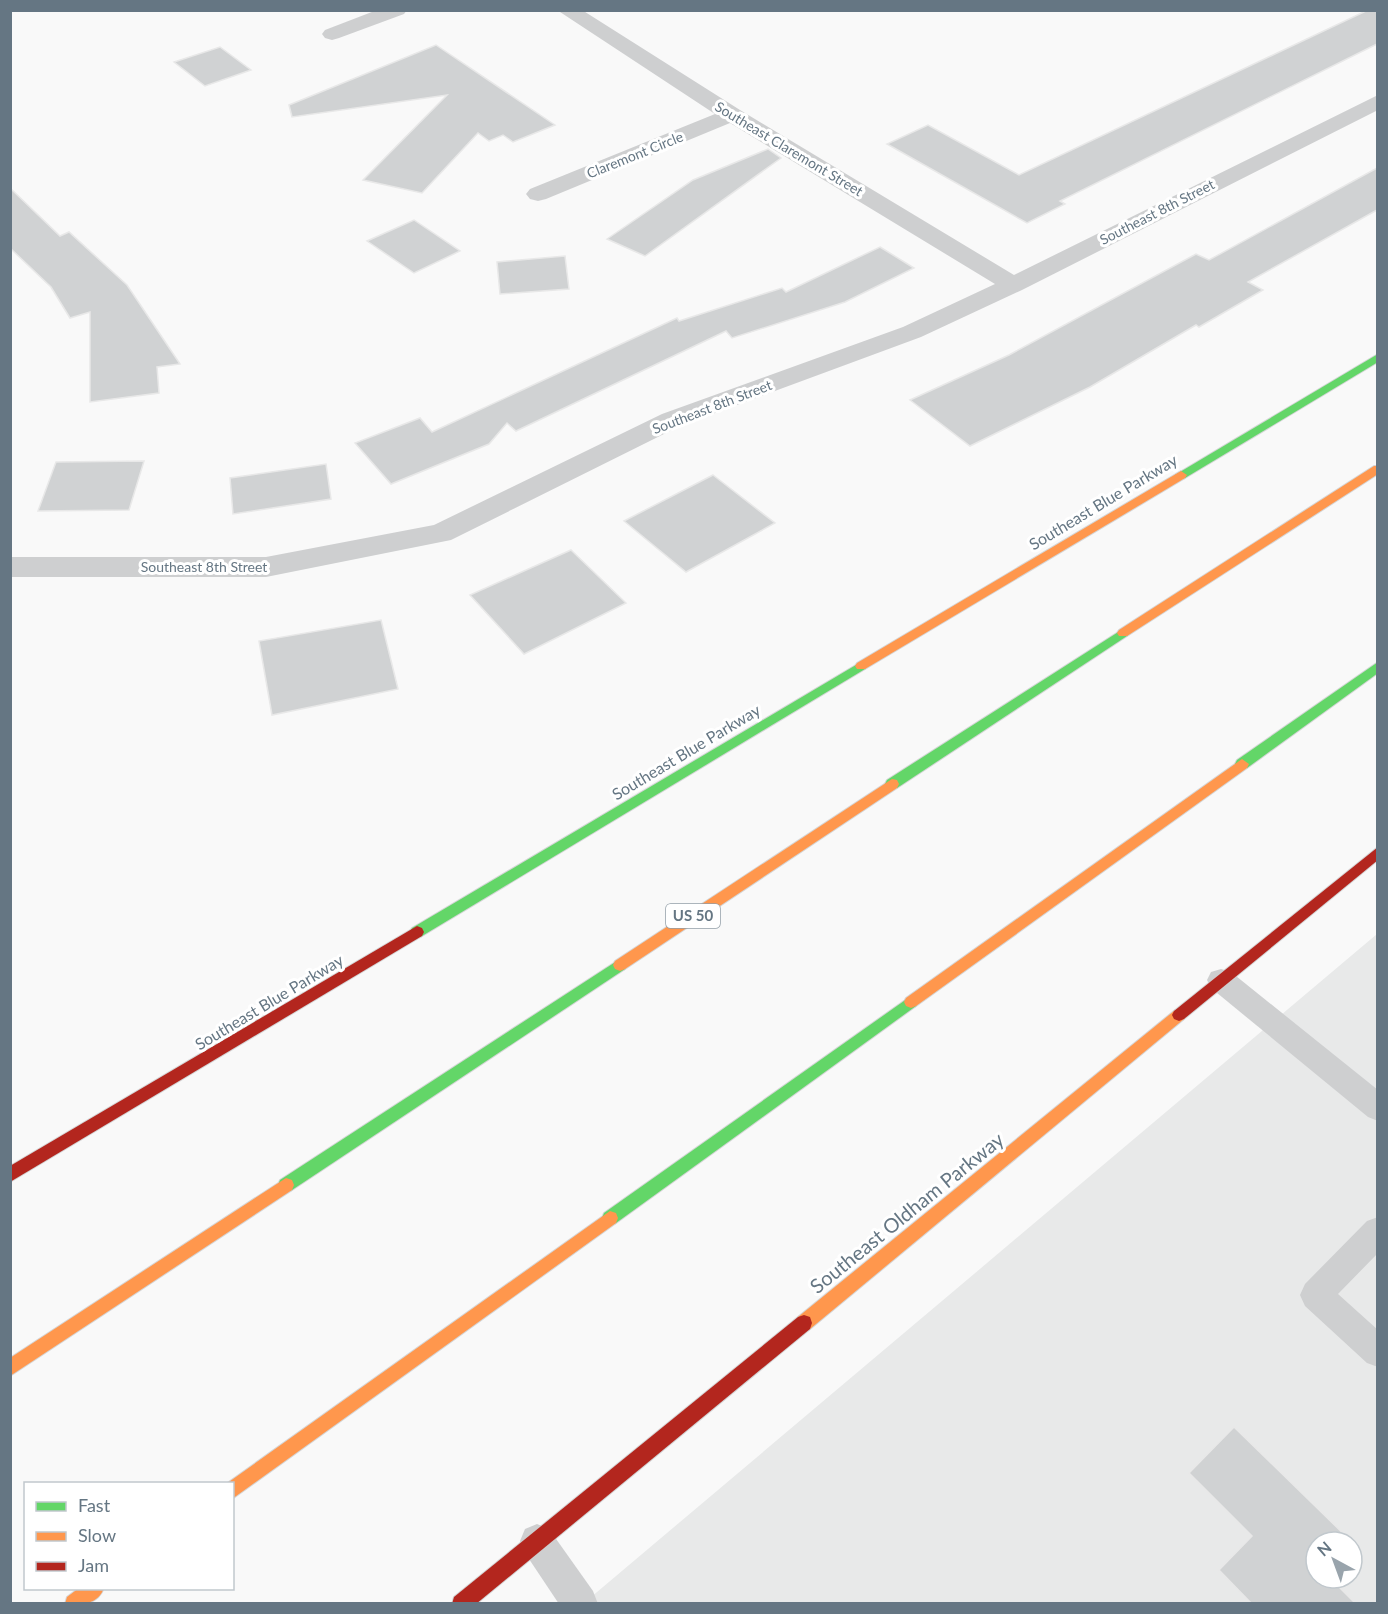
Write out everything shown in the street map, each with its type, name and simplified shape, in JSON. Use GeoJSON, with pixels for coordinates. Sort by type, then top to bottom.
{"type":"FeatureCollection","features":[{"type":"Feature","properties":{"kind":"main road","name":"Southeast Blue Parkway"},"geometry":{"type":"LineString","coordinates":[[10,1175],[1377,357]]}},
{"type":"Feature","properties":{"kind":"main road","name":"US 50"},"geometry":{"type":"LineString","coordinates":[[10,1368],[1023,698],[1377,469]]}},
{"type":"Feature","properties":{"kind":"main road"},"geometry":{"type":"LineString","coordinates":[[234,1489],[1377,666]]}},
{"type":"Feature","properties":{"kind":"main road","name":"Southeast Oldham Parkway"},"geometry":{"type":"LineString","coordinates":[[461,1604],[1377,852]]}},
{"type":"Feature","properties":{"kind":"main road"},"geometry":{"type":"LineString","coordinates":[[74,1604],[92,1590]]}},
{"type":"Feature","properties":{"kind":"street"},"geometry":{"type":"LineString","coordinates":[[332,33],[397,10]]}},
{"type":"Feature","properties":{"kind":"street","name":"Southeast Claremont Street"},"geometry":{"type":"LineString","coordinates":[[567,10],[732,115],[1013,285]]}},
{"type":"Feature","properties":{"kind":"street","name":"Southeast 8th Street"},"geometry":{"type":"LineString","coordinates":[[10,567],[266,567],[441,533],[671,420],[912,332],[1013,285],[1377,100]]}},
{"type":"Feature","properties":{"kind":"street","name":"Claremont Circle"},"geometry":{"type":"LineString","coordinates":[[538,194],[732,115]]}},
{"type":"Feature","properties":{"kind":"lane"},"geometry":{"type":"LineString","coordinates":[[1221,980],[1377,1108]]}},
{"type":"Feature","properties":{"kind":"lane"},"geometry":{"type":"LineString","coordinates":[[1377,1231],[1316,1295],[1377,1352]]}},
{"type":"Feature","properties":{"kind":"lane"},"geometry":{"type":"LineString","coordinates":[[537,1541],[580,1604]]}},
{"type":"Feature","properties":{"kind":"shaded area"},"geometry":{"type":"Polygon","coordinates":[[[1377,934],[1377,1603],[584,1603],[1377,934]]]}},
{"type":"Feature","properties":{"kind":"building"},"geometry":{"type":"Polygon","coordinates":[[[1368,10],[1377,10],[1377,44],[1060,201],[1065,204],[1027,223],[887,144],[928,125],[1019,175],[1368,10]]]}},
{"type":"Feature","properties":{"kind":"building"},"geometry":{"type":"Polygon","coordinates":[[[436,45],[555,125],[513,142],[503,135],[489,141],[478,133],[422,193],[363,180],[447,95],[292,117],[289,105],[436,45]]]}},
{"type":"Feature","properties":{"kind":"building"},"geometry":{"type":"Polygon","coordinates":[[[220,47],[251,70],[205,86],[174,62],[220,47]]]}},
{"type":"Feature","properties":{"kind":"building"},"geometry":{"type":"Polygon","coordinates":[[[768,149],[781,158],[645,256],[607,239],[693,180],[768,149]]]}},
{"type":"Feature","properties":{"kind":"building"},"geometry":{"type":"Polygon","coordinates":[[[1377,168],[1377,210],[1248,282],[1263,290],[1199,327],[1196,325],[1090,387],[970,446],[910,400],[1009,355],[1196,254],[1209,260],[1377,168]]]}},
{"type":"Feature","properties":{"kind":"building"},"geometry":{"type":"Polygon","coordinates":[[[10,188],[60,236],[69,232],[127,285],[180,364],[157,367],[159,393],[90,402],[90,312],[70,318],[51,287],[10,248],[10,188]]]}},
{"type":"Feature","properties":{"kind":"building"},"geometry":{"type":"Polygon","coordinates":[[[414,220],[460,251],[414,273],[367,241],[414,220]]]}},
{"type":"Feature","properties":{"kind":"building"},"geometry":{"type":"Polygon","coordinates":[[[880,247],[914,268],[845,302],[732,338],[726,331],[516,431],[507,423],[489,444],[391,484],[355,443],[420,418],[432,432],[677,318],[679,321],[782,288],[786,292],[880,247]]]}},
{"type":"Feature","properties":{"kind":"building"},"geometry":{"type":"Polygon","coordinates":[[[565,256],[569,289],[500,294],[497,262],[565,256]]]}},
{"type":"Feature","properties":{"kind":"building"},"geometry":{"type":"Polygon","coordinates":[[[144,461],[129,510],[38,511],[56,462],[144,461]]]}},
{"type":"Feature","properties":{"kind":"building"},"geometry":{"type":"Polygon","coordinates":[[[326,464],[331,499],[233,514],[230,478],[326,464]]]}},
{"type":"Feature","properties":{"kind":"building"},"geometry":{"type":"Polygon","coordinates":[[[713,475],[775,523],[686,572],[624,521],[713,475]]]}},
{"type":"Feature","properties":{"kind":"building"},"geometry":{"type":"Polygon","coordinates":[[[571,550],[626,603],[524,654],[470,595],[571,550]]]}},
{"type":"Feature","properties":{"kind":"building"},"geometry":{"type":"Polygon","coordinates":[[[381,620],[398,689],[272,715],[259,641],[381,620]]]}},
{"type":"Feature","properties":{"kind":"building"},"geometry":{"type":"Polygon","coordinates":[[[1234,1427],[1340,1530],[1304,1530],[1304,1590],[1342,1590],[1356,1604],[1252,1604],[1219,1570],[1252,1536],[1189,1473],[1234,1427]]]}},
{"type":"Feature","properties":{"kind":"traffic: fast"},"geometry":{"type":"LineString","coordinates":[[1181,475],[1378,357]]}},
{"type":"Feature","properties":{"kind":"traffic: fast"},"geometry":{"type":"LineString","coordinates":[[892,784],[1123,633]]}},
{"type":"Feature","properties":{"kind":"traffic: fast"},"geometry":{"type":"LineString","coordinates":[[417,932],[861,666]]}},
{"type":"Feature","properties":{"kind":"traffic: fast"},"geometry":{"type":"LineString","coordinates":[[1242,764],[1378,666]]}},
{"type":"Feature","properties":{"kind":"traffic: fast"},"geometry":{"type":"LineString","coordinates":[[286,1185],[620,965]]}},
{"type":"Feature","properties":{"kind":"traffic: fast"},"geometry":{"type":"LineString","coordinates":[[610,1218],[911,1002]]}},
{"type":"Feature","properties":{"kind":"traffic: slow"},"geometry":{"type":"LineString","coordinates":[[1123,633],[1378,469]]}},
{"type":"Feature","properties":{"kind":"traffic: slow"},"geometry":{"type":"LineString","coordinates":[[861,666],[1181,475]]}},
{"type":"Feature","properties":{"kind":"traffic: slow"},"geometry":{"type":"LineString","coordinates":[[911,1002],[1242,764]]}},
{"type":"Feature","properties":{"kind":"traffic: slow"},"geometry":{"type":"LineString","coordinates":[[620,965],[892,784]]}},
{"type":"Feature","properties":{"kind":"traffic: slow"},"geometry":{"type":"LineString","coordinates":[[804,1323],[1179,1015]]}},
{"type":"Feature","properties":{"kind":"traffic: slow"},"geometry":{"type":"LineString","coordinates":[[10,1368],[286,1185]]}},
{"type":"Feature","properties":{"kind":"traffic: slow"},"geometry":{"type":"LineString","coordinates":[[234,1489],[610,1218]]}},
{"type":"Feature","properties":{"kind":"traffic: slow"},"geometry":{"type":"LineString","coordinates":[[74,1604],[92,1590]]}},
{"type":"Feature","properties":{"kind":"traffic: jam"},"geometry":{"type":"LineString","coordinates":[[1179,1015],[1378,852]]}},
{"type":"Feature","properties":{"kind":"traffic: jam"},"geometry":{"type":"LineString","coordinates":[[10,1175],[417,932]]}},
{"type":"Feature","properties":{"kind":"traffic: jam"},"geometry":{"type":"LineString","coordinates":[[461,1604],[804,1323]]}}]}
